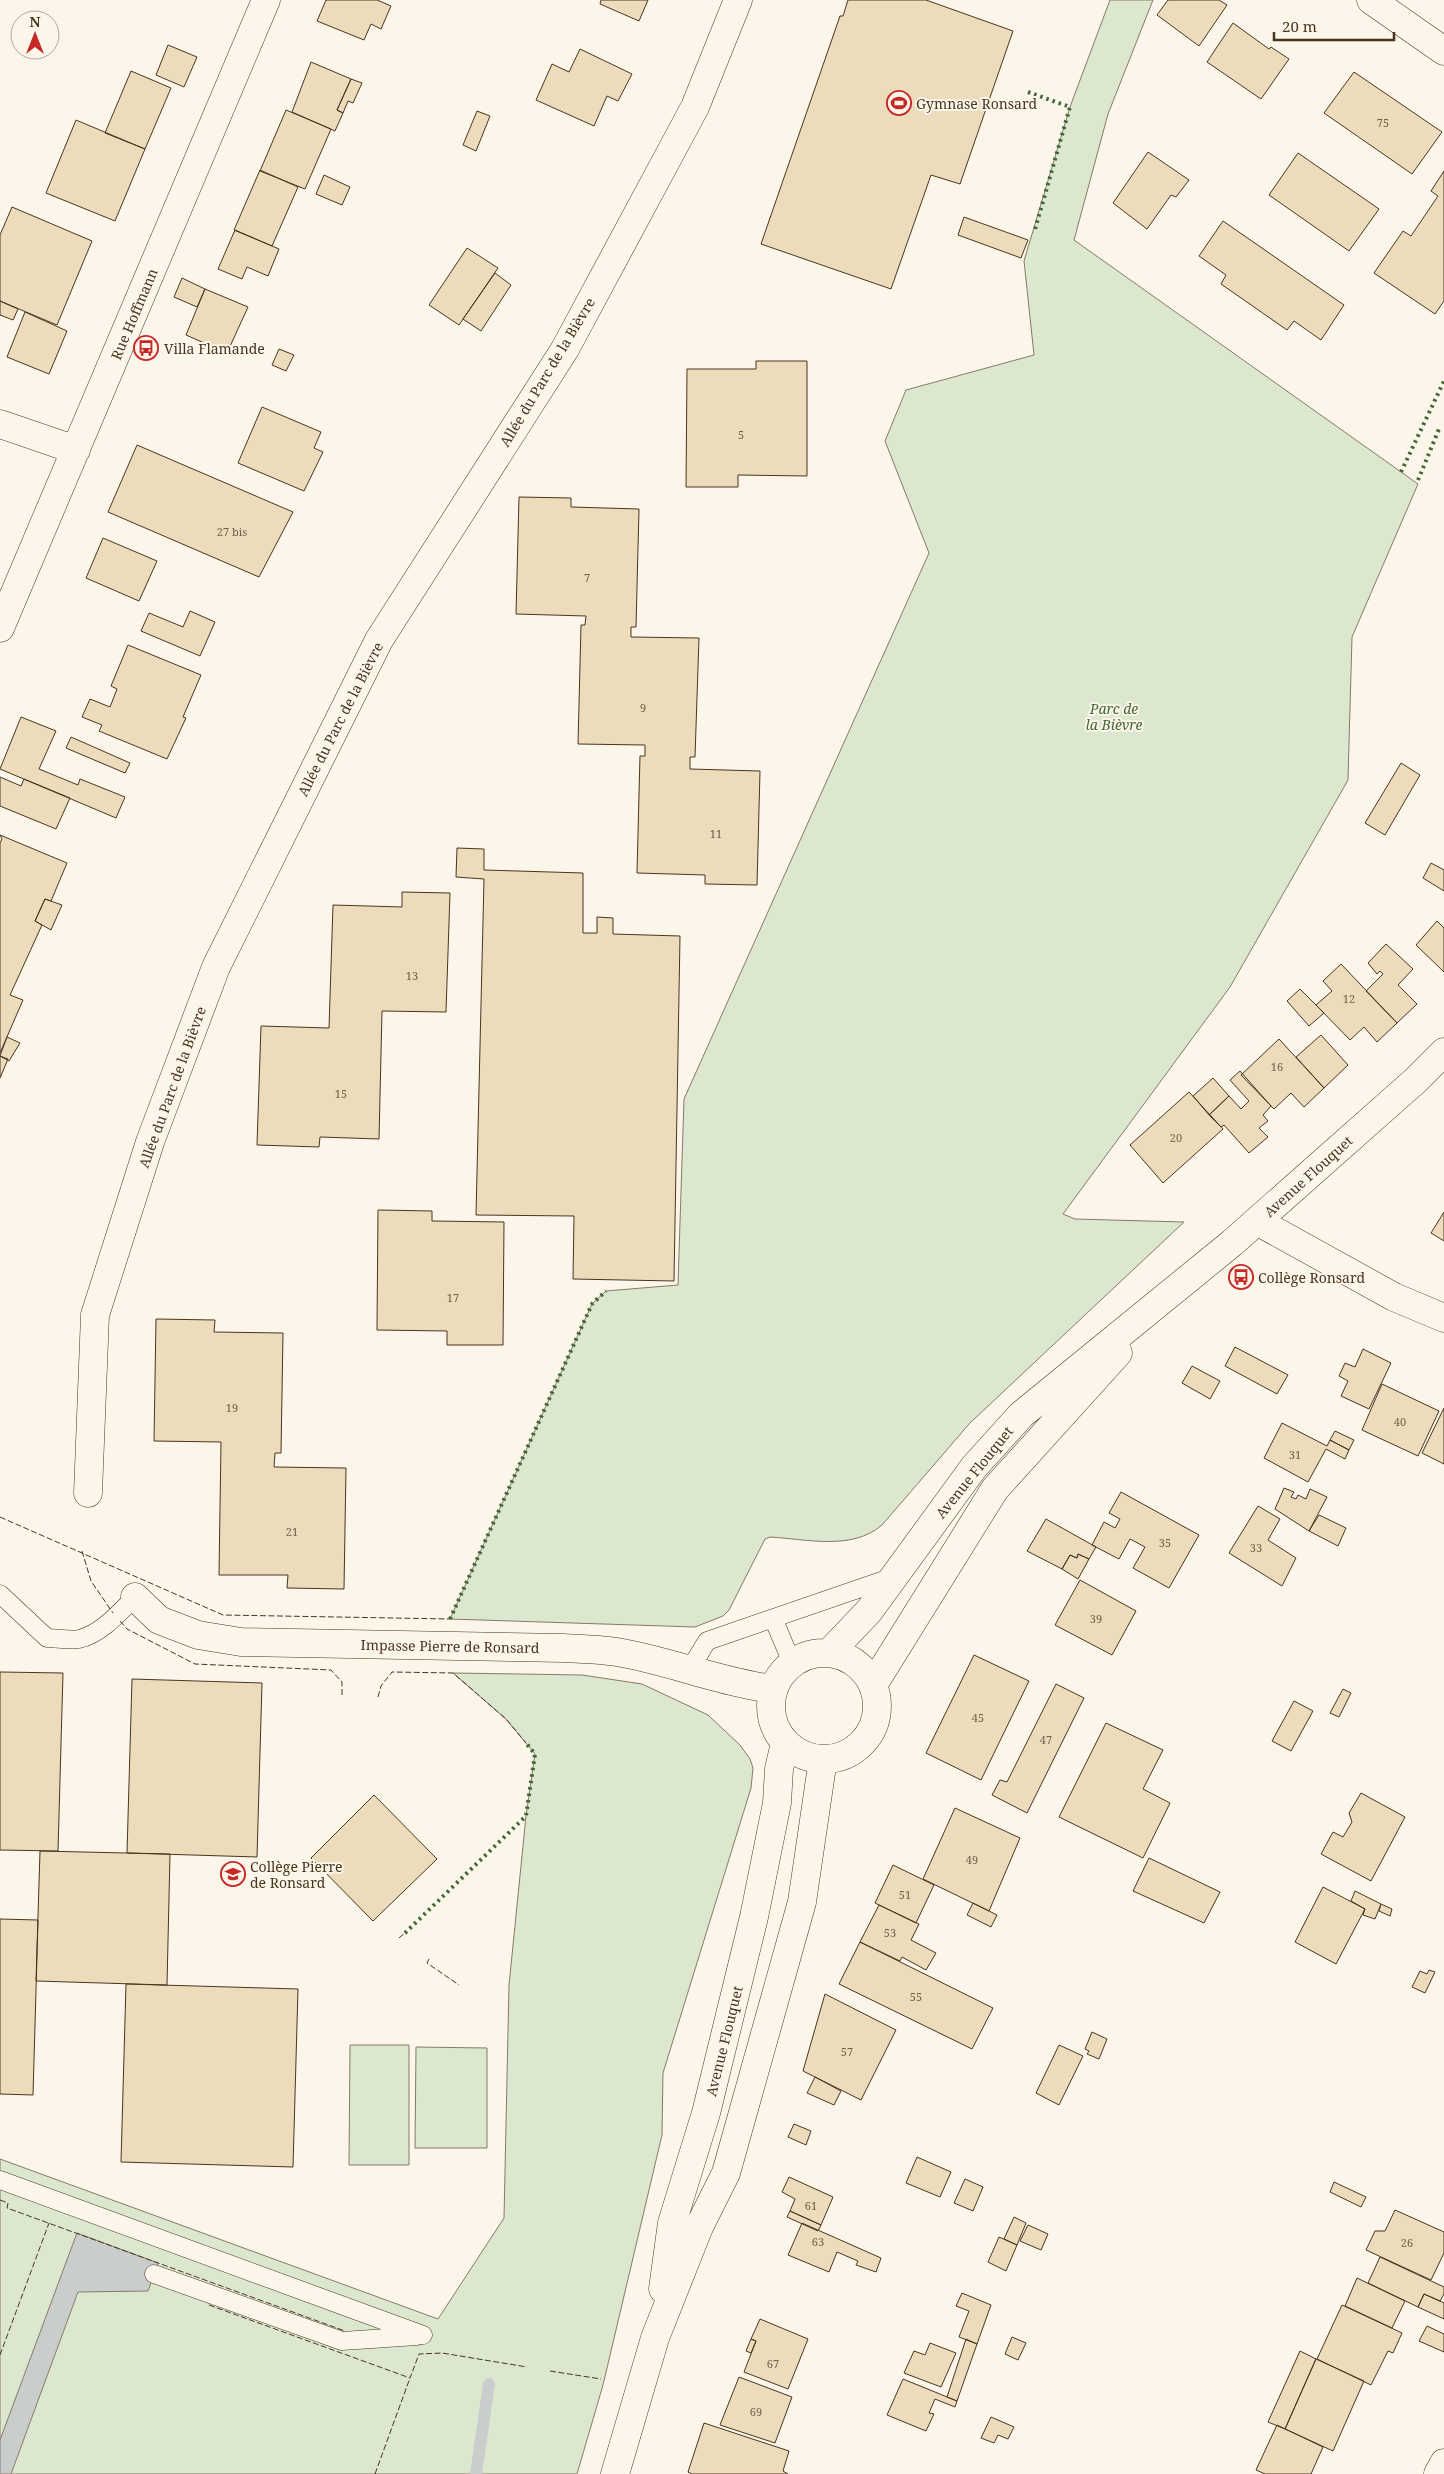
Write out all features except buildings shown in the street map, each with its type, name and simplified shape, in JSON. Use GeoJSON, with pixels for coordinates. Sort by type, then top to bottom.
{"type":"FeatureCollection","features":[{"type":"Feature","properties":{"kind":"street","name":"Rue Hoffmann"},"geometry":{"type":"LineString","coordinates":[[0,628],[266,0]]}},
{"type":"Feature","properties":{"kind":"street","name":"Allée du Parc de la Bièvre"},"geometry":{"type":"LineString","coordinates":[[88,1493],[95,1315],[150,1142],[216,967],[380,640],[565,349],[695,107],[738,0]]}},
{"type":"Feature","properties":{"kind":"street"},"geometry":{"type":"LineString","coordinates":[[1371,0],[1444,51]]}},
{"type":"Feature","properties":{"kind":"street"},"geometry":{"type":"LineString","coordinates":[[0,424],[76,450]]}},
{"type":"Feature","properties":{"kind":"street","name":"Avenue Flouquet"},"geometry":{"type":"LineString","coordinates":[[829,1653],[869,1611],[974,1467],[1021,1415],[1168,1297],[1257,1221],[1444,1052]]}},
{"type":"Feature","properties":{"kind":"street"},"geometry":{"type":"LineString","coordinates":[[1257,1221],[1394,1297],[1444,1318]]}},
{"type":"Feature","properties":{"kind":"street","name":"Avenue Flouquet"},"geometry":{"type":"LineString","coordinates":[[873,1685],[995,1489],[1168,1297]]}},
{"type":"Feature","properties":{"kind":"street","name":"Impasse Pierre de Ronsard"},"geometry":{"type":"LineString","coordinates":[[135,1597],[159,1620],[198,1635],[241,1642],[616,1651],[690,1669],[741,1685],[773,1689]]}},
{"type":"Feature","properties":{"kind":"street"},"geometry":{"type":"LineString","coordinates":[[829,1653],[843,1656],[855,1663],[873,1685],[877,1699],[877,1715],[872,1729],[852,1751],[838,1757],[823,1759],[802,1754],[785,1743],[771,1717],[770,1703],[773,1689],[780,1675],[792,1663],[809,1654],[829,1653]]}},
{"type":"Feature","properties":{"kind":"street","name":"Avenue Flouquet"},"geometry":{"type":"LineString","coordinates":[[655,2338],[672,2224],[706,2113],[754,1917],[777,1803],[779,1769],[785,1743]]}},
{"type":"Feature","properties":{"kind":"street","name":"Avenue Flouquet"},"geometry":{"type":"LineString","coordinates":[[615,2474],[655,2338],[698,2227],[726,2173],[740,2125],[802,1902],[823,1759]]}},
{"type":"Feature","properties":{"kind":"street"},"geometry":{"type":"LineString","coordinates":[[1438,2474],[1444,2463]]}},
{"type":"Feature","properties":{"kind":"lane"},"geometry":{"type":"LineString","coordinates":[[690,1669],[707,1641],[896,1575]]}},
{"type":"Feature","properties":{"kind":"lane"},"geometry":{"type":"LineString","coordinates":[[0,1594],[47,1638],[77,1639],[90,1635],[116,1616],[135,1597]]}},
{"type":"Feature","properties":{"kind":"lane"},"geometry":{"type":"LineString","coordinates":[[773,1618],[792,1663]]}},
{"type":"Feature","properties":{"kind":"lane"},"geometry":{"type":"LineString","coordinates":[[0,2180],[423,2336],[342,2341],[154,2274]]}},
{"type":"Feature","properties":{"kind":"green space","name":"Parc de la Bièvre"},"geometry":{"type":"Polygon","coordinates":[[[1110,0],[1153,0],[1108,114],[1074,240],[1418,484],[1352,637],[1348,780],[1230,987],[1063,1214],[1075,1219],[1184,1222],[970,1423],[882,1525],[870,1533],[843,1541],[828,1542],[770,1537],[765,1539],[729,1610],[723,1616],[695,1627],[450,1619],[592,1304],[606,1291],[678,1285],[684,1099],[929,553],[885,441],[906,390],[1034,355],[1024,261],[1070,107],[1110,0]]]}},
{"type":"Feature","properties":{"kind":"green space"},"geometry":{"type":"Polygon","coordinates":[[[453,1673],[582,1675],[642,1684],[708,1715],[740,1745],[750,1759],[753,1768],[751,1788],[663,2073],[662,2135],[603,2385],[577,2474],[0,2474],[0,2159],[438,2319],[504,2218],[509,1985],[526,1816],[535,1754],[506,1719],[453,1673]]]}},
{"type":"Feature","properties":{"kind":"green space"},"geometry":{"type":"Polygon","coordinates":[[[350,2045],[409,2045],[409,2165],[349,2165],[350,2045]]]}},
{"type":"Feature","properties":{"kind":"green space"},"geometry":{"type":"Polygon","coordinates":[[[416,2047],[487,2048],[487,2148],[415,2148],[416,2047]]]}},
{"type":"Feature","properties":{"kind":"shaded area"},"geometry":{"type":"Polygon","coordinates":[[[77,2233],[158,2263],[148,2291],[78,2292],[11,2474],[0,2474],[0,2440],[77,2233]]]}},
{"type":"Feature","properties":{"kind":"waterway"},"geometry":{"type":"LineString","coordinates":[[476,2474],[489,2384]]}},
{"type":"Feature","properties":{"kind":"hedge"},"geometry":{"type":"LineString","coordinates":[[1028,92],[1070,107],[1034,233]]}},
{"type":"Feature","properties":{"kind":"hedge"},"geometry":{"type":"LineString","coordinates":[[1401,472],[1444,381]]}},
{"type":"Feature","properties":{"kind":"hedge"},"geometry":{"type":"LineString","coordinates":[[1418,480],[1439,429]]}},
{"type":"Feature","properties":{"kind":"hedge"},"geometry":{"type":"LineString","coordinates":[[450,1619],[592,1304],[606,1291]]}},
{"type":"Feature","properties":{"kind":"hedge"},"geometry":{"type":"LineString","coordinates":[[405,1933],[526,1816],[535,1754],[526,1743]]}},
{"type":"Feature","properties":{"kind":"fence"},"geometry":{"type":"LineString","coordinates":[[0,1517],[223,1615],[450,1619]]}},
{"type":"Feature","properties":{"kind":"fence"},"geometry":{"type":"LineString","coordinates":[[82,1551],[91,1581],[113,1613]]}},
{"type":"Feature","properties":{"kind":"fence"},"geometry":{"type":"LineString","coordinates":[[120,1621],[127,1629],[195,1664],[331,1670],[342,1682],[342,1697]]}},
{"type":"Feature","properties":{"kind":"fence"},"geometry":{"type":"LineString","coordinates":[[378,1697],[381,1686],[392,1672],[453,1673],[506,1719],[526,1743]]}},
{"type":"Feature","properties":{"kind":"fence"},"geometry":{"type":"LineString","coordinates":[[399,1938],[405,1933]]}},
{"type":"Feature","properties":{"kind":"fence"},"geometry":{"type":"LineString","coordinates":[[429,1959],[427,1963],[459,1985]]}},
{"type":"Feature","properties":{"kind":"fence"},"geometry":{"type":"LineString","coordinates":[[0,2200],[8,2203],[7,2208],[345,2331]]}},
{"type":"Feature","properties":{"kind":"fence"},"geometry":{"type":"LineString","coordinates":[[0,2355],[49,2223]]}},
{"type":"Feature","properties":{"kind":"fence"},"geometry":{"type":"LineString","coordinates":[[209,2305],[410,2378],[419,2354],[442,2353],[527,2367]]}},
{"type":"Feature","properties":{"kind":"fence"},"geometry":{"type":"LineString","coordinates":[[550,2371],[601,2379]]}},
{"type":"Feature","properties":{"kind":"fence"},"geometry":{"type":"LineString","coordinates":[[375,2474],[410,2378]]}},
{"type":"Feature","properties":{"kind":"place","name":"Gymnase Ronsard"},"geometry":{"type":"Point","coordinates":[899,103]}},
{"type":"Feature","properties":{"kind":"place","name":"Villa Flamande"},"geometry":{"type":"Point","coordinates":[146,348]}},
{"type":"Feature","properties":{"kind":"place","name":"Collège Ronsard"},"geometry":{"type":"Point","coordinates":[1241,1277]}},
{"type":"Feature","properties":{"kind":"place","name":"Collège Pierre de Ronsard"},"geometry":{"type":"Point","coordinates":[233,1874]}}]}
